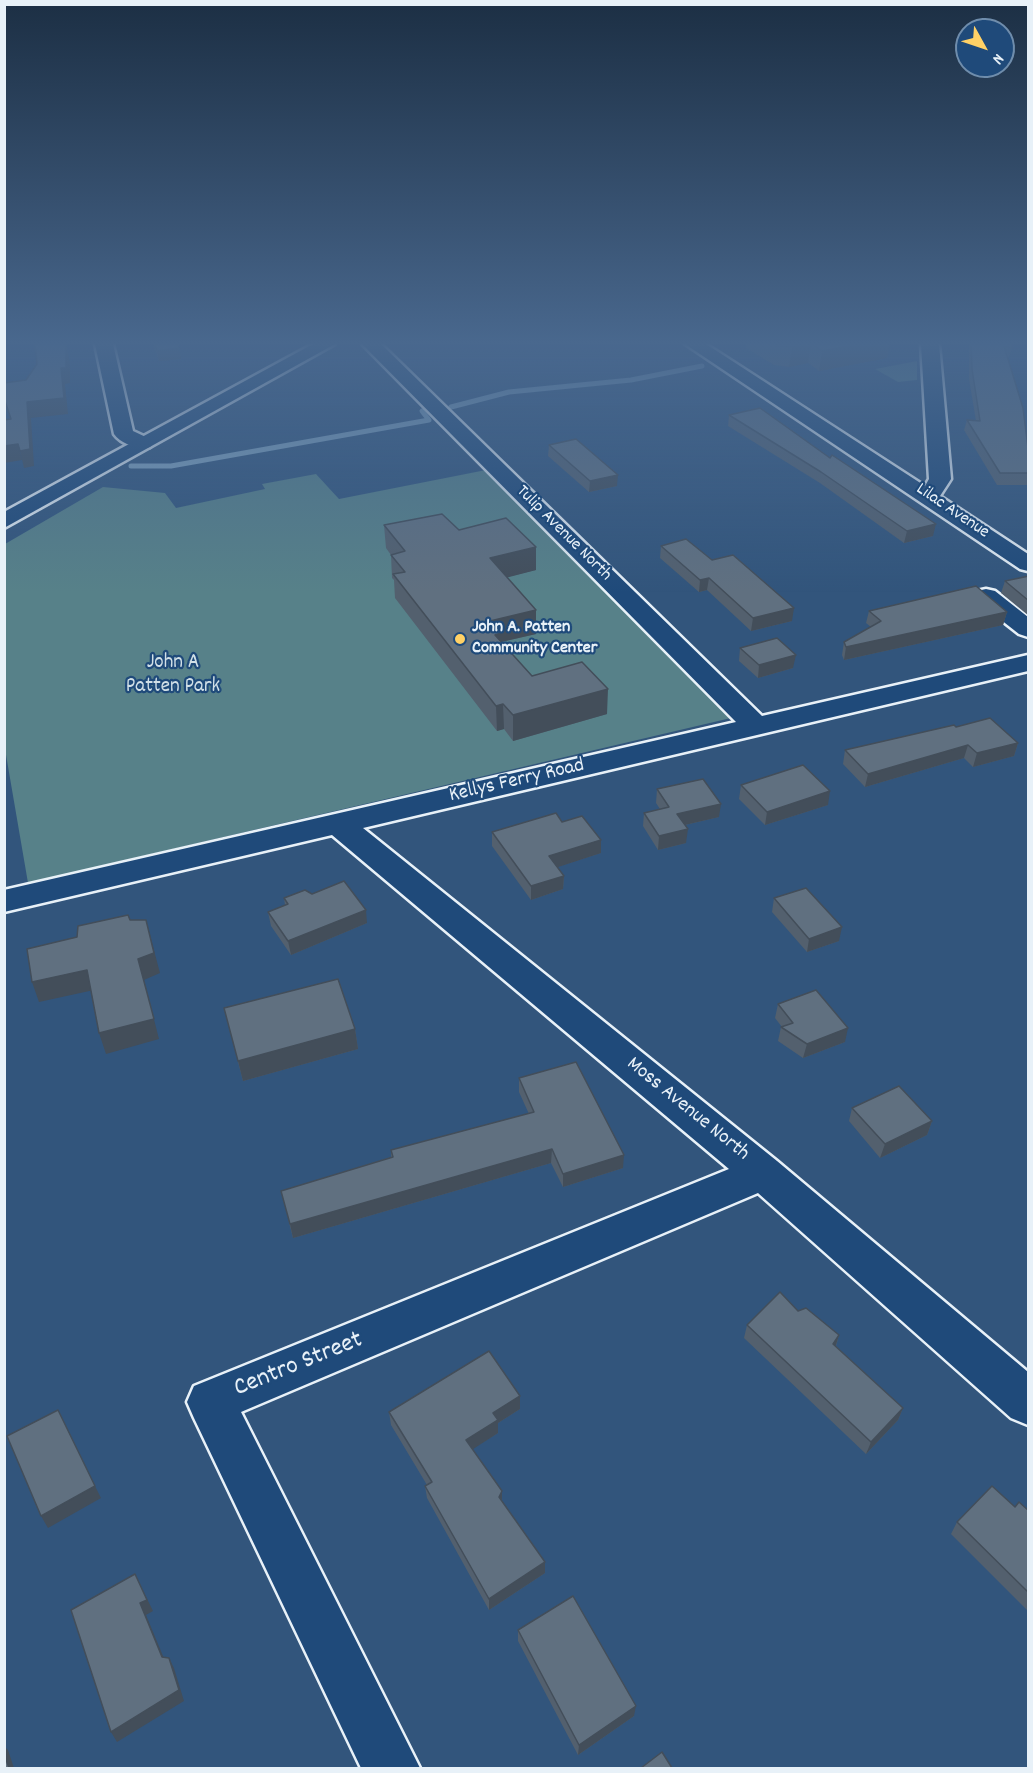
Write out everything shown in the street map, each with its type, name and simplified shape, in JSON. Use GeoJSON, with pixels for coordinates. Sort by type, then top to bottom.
{"type":"FeatureCollection","features":[{"type":"Feature","properties":{"kind":"street"},"geometry":{"type":"LineString","coordinates":[[122,427],[124,434],[143,443]]}},
{"type":"Feature","properties":{"kind":"street"},"geometry":{"type":"LineString","coordinates":[[4,521],[173,427]]}},
{"type":"Feature","properties":{"kind":"street","name":"Tulip Avenue North"},"geometry":{"type":"LineString","coordinates":[[454,427],[755,725]]}},
{"type":"Feature","properties":{"kind":"street","name":"Lilac Avenue"},"geometry":{"type":"LineString","coordinates":[[821,427],[1029,564]]}},
{"type":"Feature","properties":{"kind":"street"},"geometry":{"type":"LineString","coordinates":[[929,497],[940,479],[936,427]]}},
{"type":"Feature","properties":{"kind":"street"},"geometry":{"type":"LineString","coordinates":[[986,596],[1029,629]]}},
{"type":"Feature","properties":{"kind":"street","name":"Kellys Ferry Road"},"geometry":{"type":"LineString","coordinates":[[4,901],[340,825],[755,725],[1029,663]]}},
{"type":"Feature","properties":{"kind":"street","name":"Moss Avenue North"},"geometry":{"type":"LineString","coordinates":[[340,825],[763,1173],[1029,1402]]}},
{"type":"Feature","properties":{"kind":"street","name":"Centro Street"},"geometry":{"type":"LineString","coordinates":[[391,1768],[212,1402],[763,1173]]}},
{"type":"Feature","properties":{"kind":"green space","name":"John A Patten Park"},"geometry":{"type":"Polygon","coordinates":[[[486,470],[731,718],[28,883],[5,749],[5,544],[103,487],[165,493],[176,508],[265,489],[262,484],[316,474],[339,499],[486,470]]]}},
{"type":"Feature","properties":{"kind":"building"},"geometry":{"type":"Polygon","coordinates":[[[4,427],[29,427],[30,449],[20,451],[18,444],[4,446],[4,427]]]}},
{"type":"Feature","properties":{"kind":"building"},"geometry":{"type":"Polygon","coordinates":[[[748,427],[786,427],[830,458],[832,455],[936,524],[907,531],[821,472],[748,427]]]}},
{"type":"Feature","properties":{"kind":"building"},"geometry":{"type":"Polygon","coordinates":[[[971,427],[1025,427],[1029,473],[1000,473],[971,427]]]}},
{"type":"Feature","properties":{"kind":"building"},"geometry":{"type":"Polygon","coordinates":[[[576,439],[618,475],[590,481],[549,445],[576,439]]]}},
{"type":"Feature","properties":{"kind":"building"},"geometry":{"type":"Polygon","coordinates":[[[442,514],[459,530],[506,518],[536,547],[490,558],[536,610],[490,621],[501,633],[495,635],[532,676],[582,662],[608,689],[513,715],[503,704],[496,706],[393,574],[405,572],[391,555],[405,551],[384,525],[442,514]]]}},
{"type":"Feature","properties":{"kind":"building"},"geometry":{"type":"Polygon","coordinates":[[[686,539],[712,560],[733,555],[794,608],[753,618],[709,578],[700,580],[661,546],[686,539]]]}},
{"type":"Feature","properties":{"kind":"building"},"geometry":{"type":"Polygon","coordinates":[[[1029,576],[1029,601],[1005,581],[1029,576]]]}},
{"type":"Feature","properties":{"kind":"building"},"geometry":{"type":"Polygon","coordinates":[[[976,586],[1007,612],[846,647],[844,642],[881,621],[869,611],[976,586]]]}},
{"type":"Feature","properties":{"kind":"building"},"geometry":{"type":"Polygon","coordinates":[[[777,638],[796,655],[759,665],[740,648],[777,638]]]}},
{"type":"Feature","properties":{"kind":"building"},"geometry":{"type":"Polygon","coordinates":[[[990,718],[1018,743],[977,753],[968,745],[868,774],[845,750],[954,725],[956,727],[990,718]]]}},
{"type":"Feature","properties":{"kind":"building"},"geometry":{"type":"Polygon","coordinates":[[[803,765],[830,791],[767,812],[741,785],[803,765]]]}},
{"type":"Feature","properties":{"kind":"building"},"geometry":{"type":"Polygon","coordinates":[[[703,779],[721,804],[677,814],[688,829],[659,836],[644,813],[669,807],[657,789],[703,779]]]}},
{"type":"Feature","properties":{"kind":"building"},"geometry":{"type":"Polygon","coordinates":[[[556,813],[562,822],[582,816],[601,840],[549,856],[564,876],[531,886],[492,832],[556,813]]]}},
{"type":"Feature","properties":{"kind":"building"},"geometry":{"type":"Polygon","coordinates":[[[344,881],[366,910],[288,941],[268,912],[288,904],[284,898],[305,890],[312,894],[344,881]]]}},
{"type":"Feature","properties":{"kind":"building"},"geometry":{"type":"Polygon","coordinates":[[[806,888],[842,927],[809,939],[774,898],[806,888]]]}},
{"type":"Feature","properties":{"kind":"building"},"geometry":{"type":"Polygon","coordinates":[[[128,915],[130,920],[146,920],[154,953],[138,959],[154,1019],[99,1033],[87,970],[32,982],[27,949],[77,937],[78,926],[128,915]]]}},
{"type":"Feature","properties":{"kind":"building"},"geometry":{"type":"Polygon","coordinates":[[[338,979],[355,1029],[238,1061],[224,1008],[338,979]]]}},
{"type":"Feature","properties":{"kind":"building"},"geometry":{"type":"Polygon","coordinates":[[[816,990],[848,1028],[807,1044],[781,1027],[793,1023],[778,1004],[816,990]]]}},
{"type":"Feature","properties":{"kind":"building"},"geometry":{"type":"Polygon","coordinates":[[[576,1062],[624,1155],[563,1174],[552,1149],[290,1224],[281,1191],[393,1157],[391,1150],[534,1112],[519,1078],[576,1062]]]}},
{"type":"Feature","properties":{"kind":"building"},"geometry":{"type":"Polygon","coordinates":[[[899,1086],[932,1121],[885,1144],[852,1108],[899,1086]]]}},
{"type":"Feature","properties":{"kind":"building"},"geometry":{"type":"Polygon","coordinates":[[[780,1292],[798,1311],[806,1308],[839,1335],[833,1344],[903,1408],[871,1442],[747,1325],[780,1292]]]}},
{"type":"Feature","properties":{"kind":"building"},"geometry":{"type":"Polygon","coordinates":[[[489,1351],[520,1396],[493,1413],[498,1420],[466,1440],[502,1491],[499,1497],[545,1562],[489,1599],[425,1486],[432,1482],[389,1412],[489,1351]]]}},
{"type":"Feature","properties":{"kind":"building"},"geometry":{"type":"Polygon","coordinates":[[[58,1410],[95,1486],[41,1516],[7,1436],[58,1410]]]}},
{"type":"Feature","properties":{"kind":"building"},"geometry":{"type":"Polygon","coordinates":[[[992,1486],[1015,1507],[1019,1502],[1029,1511],[1029,1593],[957,1522],[992,1486]]]}},
{"type":"Feature","properties":{"kind":"building"},"geometry":{"type":"Polygon","coordinates":[[[135,1574],[147,1600],[140,1603],[162,1657],[169,1658],[179,1690],[111,1732],[71,1610],[135,1574]]]}},
{"type":"Feature","properties":{"kind":"building"},"geometry":{"type":"Polygon","coordinates":[[[573,1596],[636,1706],[579,1745],[518,1630],[573,1596]]]}},
{"type":"Feature","properties":{"kind":"building"},"geometry":{"type":"Polygon","coordinates":[[[662,1752],[672,1768],[641,1768],[662,1752]]]}},
{"type":"Feature","properties":{"kind":"building"},"geometry":{"type":"Polygon","coordinates":[[[4,1754],[9,1768],[4,1768],[4,1754]]]}},
{"type":"Feature","properties":{"kind":"waterway"},"geometry":{"type":"LineString","coordinates":[[131,466],[171,466],[391,427]]}},
{"type":"Feature","properties":{"kind":"place","name":"John A. Patten Community Center"},"geometry":{"type":"Point","coordinates":[460,639]}}]}
